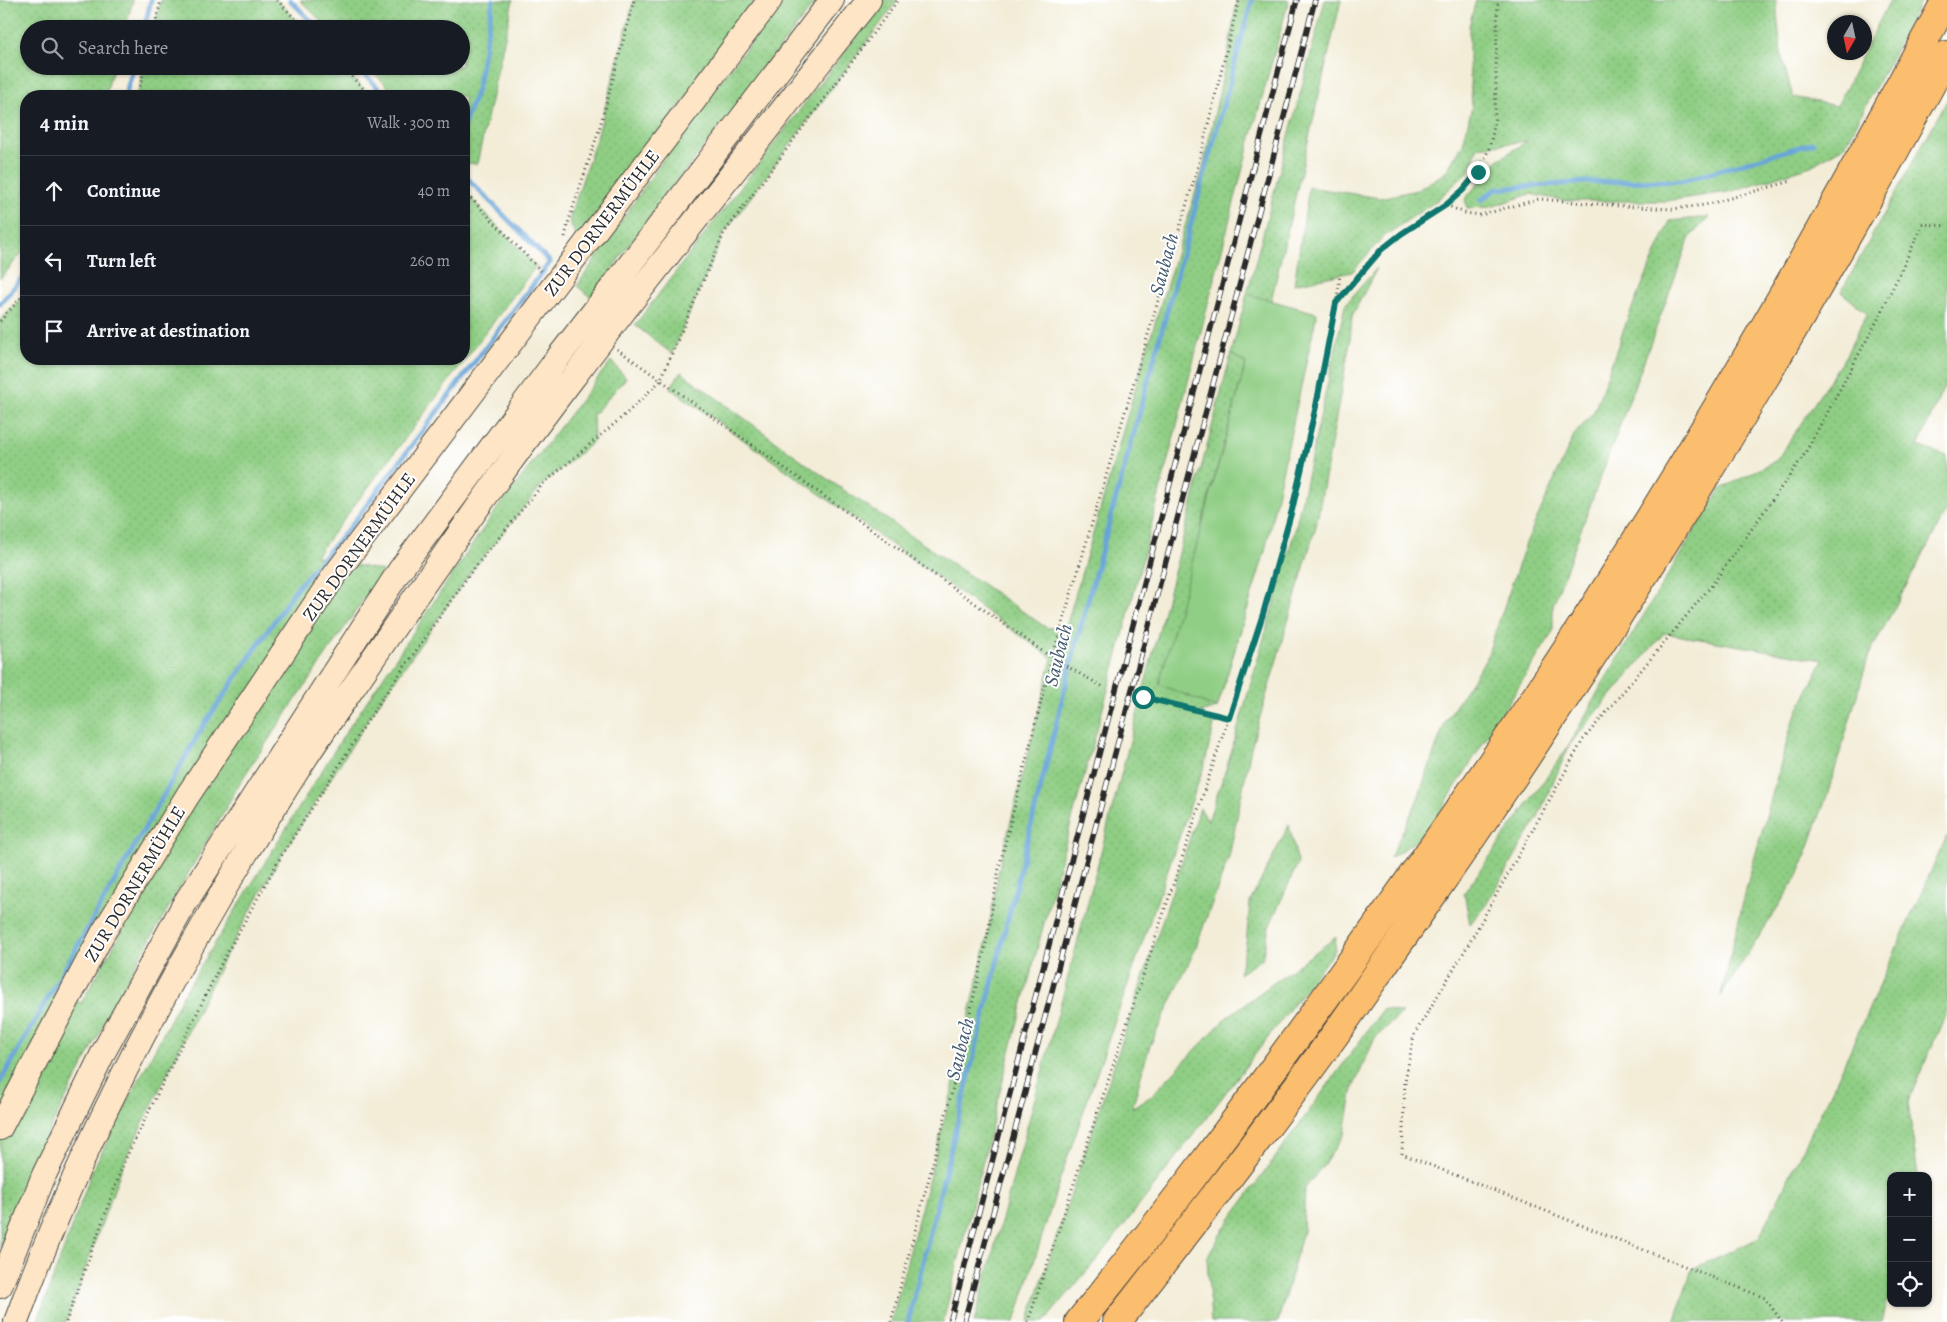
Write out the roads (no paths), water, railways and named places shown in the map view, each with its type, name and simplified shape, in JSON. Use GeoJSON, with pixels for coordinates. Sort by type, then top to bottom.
{"type":"FeatureCollection","features":[{"type":"Feature","properties":{"kind":"highway"},"geometry":{"type":"LineString","coordinates":[[1080,1322],[1218,1144],[1445,830],[1522,718],[1661,500],[1794,276],[1946,0]]}},
{"type":"Feature","properties":{"kind":"highway"},"geometry":{"type":"LineString","coordinates":[[1117,1322],[1244,1158],[1331,1040],[1444,878],[1594,654],[1683,514],[1749,404],[1860,213],[1947,55]]}},
{"type":"Feature","properties":{"kind":"main road","name":"ZUR DORNERMÜHLE"},"geometry":{"type":"LineString","coordinates":[[0,1128],[103,934],[188,795],[334,576],[770,0]]}},
{"type":"Feature","properties":{"kind":"main road"},"geometry":{"type":"LineString","coordinates":[[0,1286],[44,1175],[104,1051],[185,903],[400,570],[557,359],[832,0]]}},
{"type":"Feature","properties":{"kind":"main road"},"geometry":{"type":"LineString","coordinates":[[16,1322],[73,1180],[126,1067],[208,918],[295,773],[422,587],[576,374],[626,307],[869,0]]}},
{"type":"Feature","properties":{"kind":"waterway"},"geometry":{"type":"LineString","coordinates":[[146,20],[151,0]]}},
{"type":"Feature","properties":{"kind":"waterway"},"geometry":{"type":"LineString","coordinates":[[290,0],[310,20]]}},
{"type":"Feature","properties":{"kind":"waterway"},"geometry":{"type":"LineString","coordinates":[[470,108],[477,90],[493,0]]}},
{"type":"Feature","properties":{"kind":"waterway","name":"Saubach"},"geometry":{"type":"LineString","coordinates":[[908,1322],[1075,648],[1252,0]]}},
{"type":"Feature","properties":{"kind":"waterway"},"geometry":{"type":"LineString","coordinates":[[127,90],[131,75]]}},
{"type":"Feature","properties":{"kind":"waterway"},"geometry":{"type":"LineString","coordinates":[[365,75],[380,90]]}},
{"type":"Feature","properties":{"kind":"waterway"},"geometry":{"type":"LineString","coordinates":[[1481,200],[1496,189],[1585,182],[1682,181],[1813,143]]}},
{"type":"Feature","properties":{"kind":"waterway"},"geometry":{"type":"LineString","coordinates":[[0,1082],[203,726],[296,589],[351,526],[550,262],[470,181]]}},
{"type":"Feature","properties":{"kind":"waterway"},"geometry":{"type":"LineString","coordinates":[[0,304],[20,280]]}},
{"type":"Feature","properties":{"kind":"railway"},"geometry":{"type":"LineString","coordinates":[[950,1322],[1297,0]]}},
{"type":"Feature","properties":{"kind":"railway"},"geometry":{"type":"LineString","coordinates":[[964,1322],[1315,0]]}}]}
